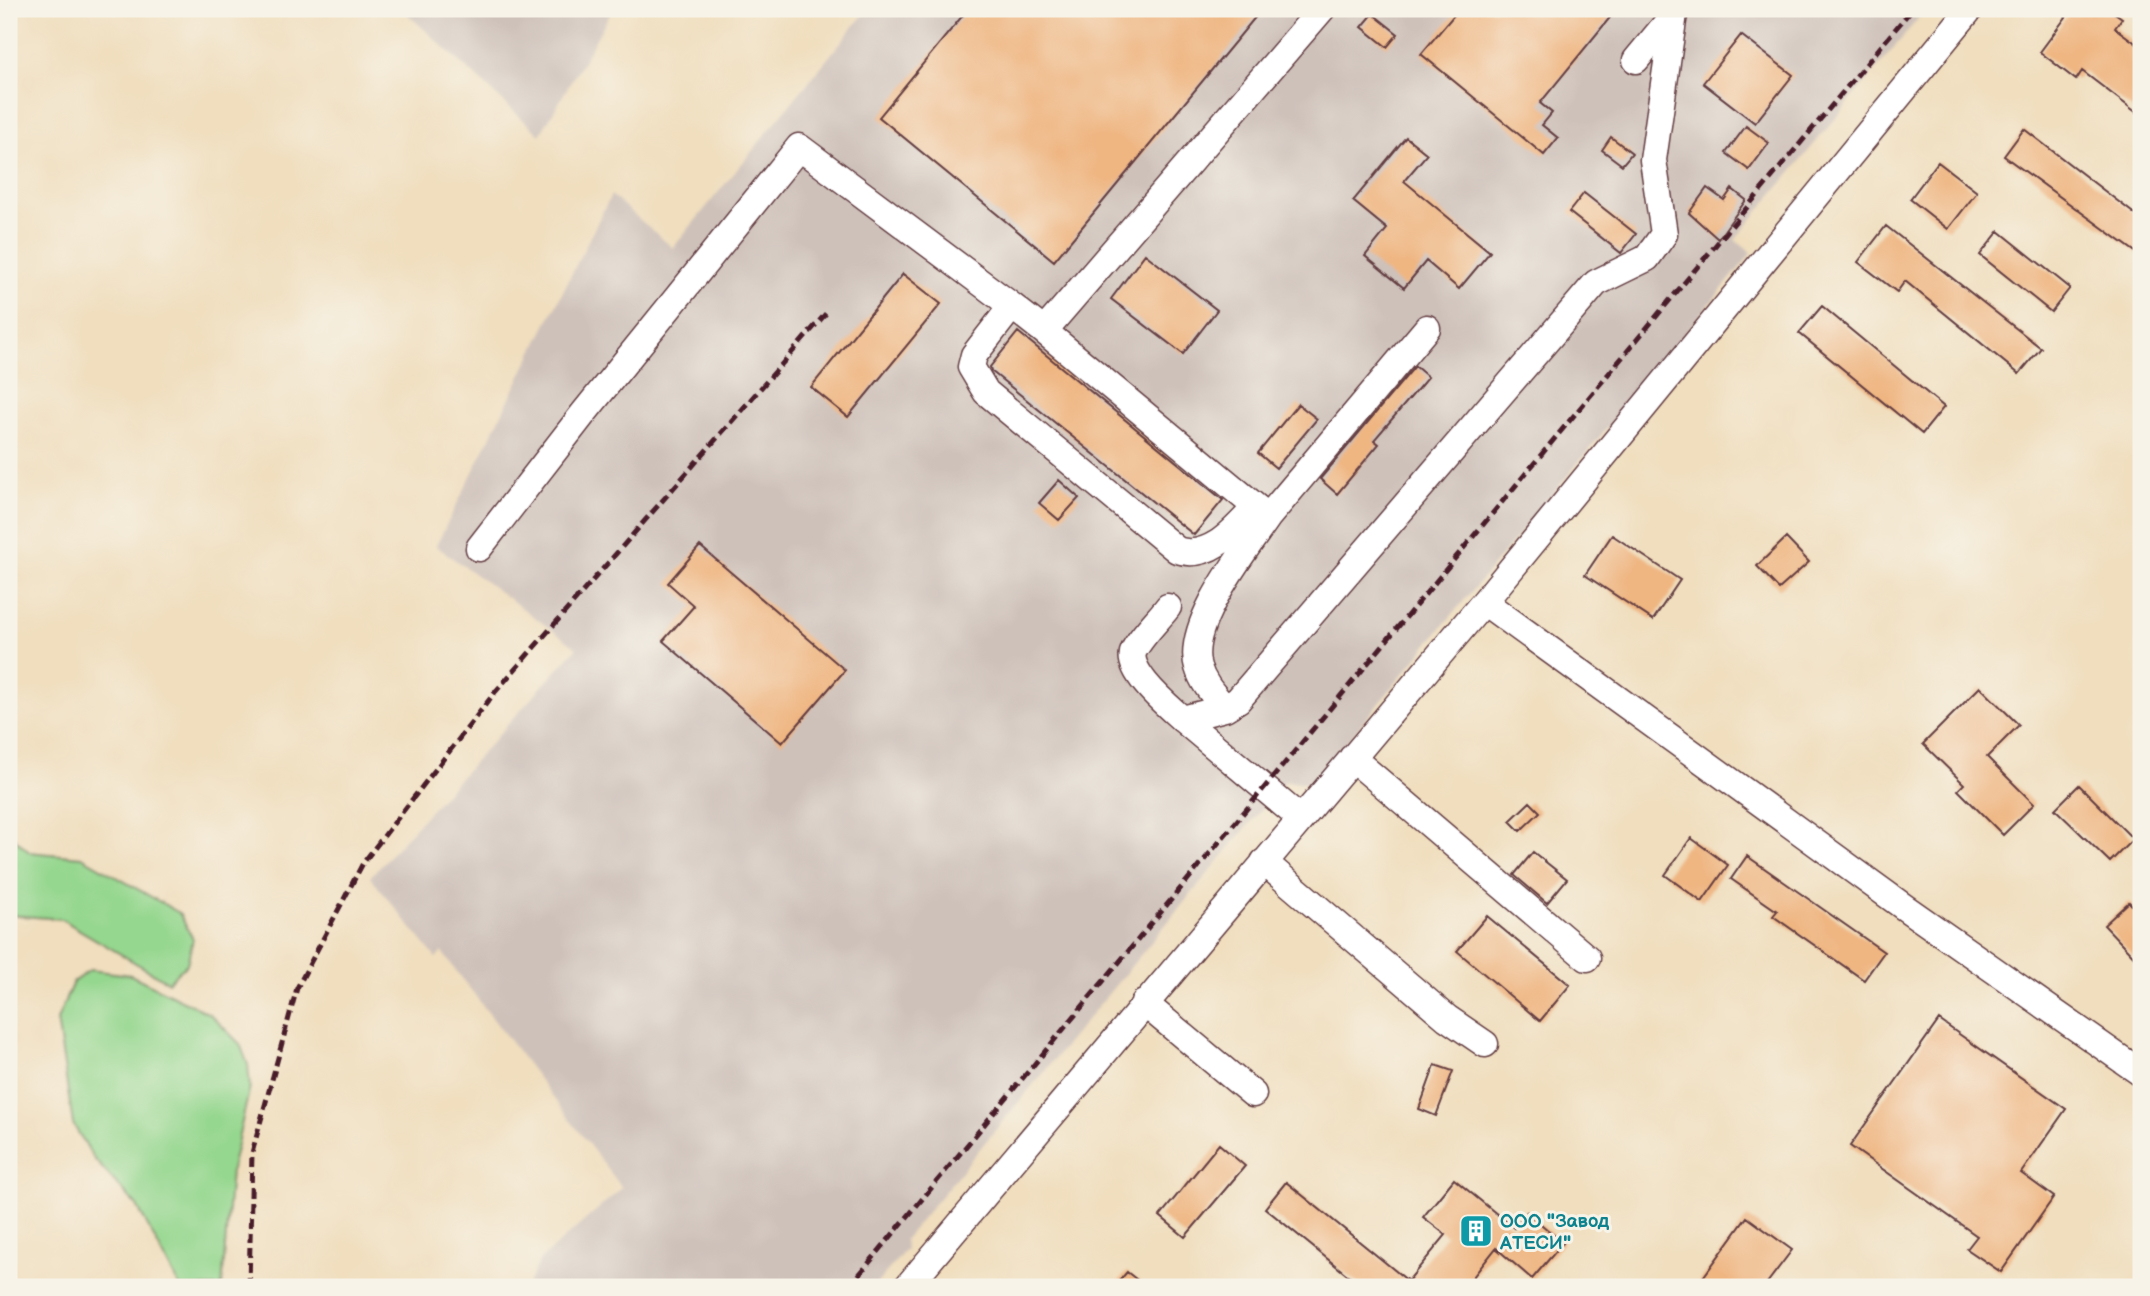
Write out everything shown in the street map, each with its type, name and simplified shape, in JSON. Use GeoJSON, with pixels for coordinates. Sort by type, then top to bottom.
{"type":"FeatureCollection","features":[{"type":"Feature","properties":{"kind":"street"},"geometry":{"type":"LineString","coordinates":[[1044,331],[1322,9]]}},
{"type":"Feature","properties":{"kind":"street"},"geometry":{"type":"LineString","coordinates":[[907,1287],[1484,601],[1970,9]]}},
{"type":"Feature","properties":{"kind":"street"},"geometry":{"type":"LineString","coordinates":[[1636,60],[1676,11]]}},
{"type":"Feature","properties":{"kind":"street"},"geometry":{"type":"LineString","coordinates":[[1182,719],[1225,708],[1238,700],[1596,283],[1647,258],[1657,247],[1664,234],[1653,160],[1676,11]]}},
{"type":"Feature","properties":{"kind":"street"},"geometry":{"type":"LineString","coordinates":[[479,548],[583,414],[800,147],[1044,331],[1262,512]]}},
{"type":"Feature","properties":{"kind":"street"},"geometry":{"type":"LineString","coordinates":[[1012,306],[974,355],[971,367],[976,380],[986,392],[1147,526],[1177,550],[1190,554],[1218,544],[1262,512],[1427,328]]}},
{"type":"Feature","properties":{"kind":"street"},"geometry":{"type":"LineString","coordinates":[[1225,708],[1207,687],[1197,665],[1199,638],[1213,601],[1262,512]]}},
{"type":"Feature","properties":{"kind":"street"},"geometry":{"type":"LineString","coordinates":[[1484,601],[1904,908],[2141,1073]]}},
{"type":"Feature","properties":{"kind":"street"},"geometry":{"type":"LineString","coordinates":[[1168,607],[1133,651],[1132,661],[1144,682],[1182,719],[1301,819]]}},
{"type":"Feature","properties":{"kind":"street"},"geometry":{"type":"LineString","coordinates":[[1352,758],[1587,958]]}},
{"type":"Feature","properties":{"kind":"street"},"geometry":{"type":"LineString","coordinates":[[1264,862],[1447,1018],[1485,1044]]}},
{"type":"Feature","properties":{"kind":"street"},"geometry":{"type":"LineString","coordinates":[[1144,1003],[1253,1094]]}},
{"type":"Feature","properties":{"kind":"shaded area"},"geometry":{"type":"Polygon","coordinates":[[[402,9],[613,9],[540,135],[402,9]]]}},
{"type":"Feature","properties":{"kind":"shaded area"},"geometry":{"type":"Polygon","coordinates":[[[868,9],[1926,9],[1735,240],[1752,253],[1312,784],[1285,781],[904,1240],[906,1249],[874,1287],[526,1287],[540,1260],[622,1188],[442,952],[436,958],[370,877],[577,648],[436,546],[611,195],[673,248],[868,9]]]}},
{"type":"Feature","properties":{"kind":"green space"},"geometry":{"type":"Polygon","coordinates":[[[9,833],[29,852],[82,857],[179,913],[193,939],[187,964],[168,982],[61,919],[9,915],[9,833]]]}},
{"type":"Feature","properties":{"kind":"green space"},"geometry":{"type":"Polygon","coordinates":[[[90,970],[131,975],[210,1014],[240,1044],[248,1065],[250,1087],[231,1170],[222,1287],[180,1287],[137,1206],[94,1159],[73,1124],[57,1020],[73,982],[90,970]]]}},
{"type":"Feature","properties":{"kind":"building"},"geometry":{"type":"Polygon","coordinates":[[[968,9],[1262,9],[1054,261],[879,117],[968,9]]]}},
{"type":"Feature","properties":{"kind":"building"},"geometry":{"type":"Polygon","coordinates":[[[1459,9],[1617,9],[1540,103],[1552,113],[1542,125],[1558,138],[1544,155],[1421,54],[1459,9]]]}},
{"type":"Feature","properties":{"kind":"building"},"geometry":{"type":"Polygon","coordinates":[[[2072,9],[2109,9],[2122,18],[2115,28],[2141,47],[2141,116],[2082,71],[2076,80],[2040,52],[2072,9]]]}},
{"type":"Feature","properties":{"kind":"building"},"geometry":{"type":"Polygon","coordinates":[[[1373,14],[1398,34],[1387,47],[1362,27],[1373,14]]]}},
{"type":"Feature","properties":{"kind":"building"},"geometry":{"type":"Polygon","coordinates":[[[1741,35],[1793,75],[1755,123],[1703,83],[1741,35]]]}},
{"type":"Feature","properties":{"kind":"building"},"geometry":{"type":"Polygon","coordinates":[[[1746,126],[1769,143],[1749,170],[1726,153],[1746,126]]]}},
{"type":"Feature","properties":{"kind":"building"},"geometry":{"type":"Polygon","coordinates":[[[2024,129],[2141,219],[2141,256],[2004,156],[2024,129]]]}},
{"type":"Feature","properties":{"kind":"building"},"geometry":{"type":"Polygon","coordinates":[[[1406,137],[1427,154],[1404,181],[1490,252],[1459,289],[1426,261],[1404,288],[1365,256],[1387,229],[1353,201],[1406,137]]]}},
{"type":"Feature","properties":{"kind":"building"},"geometry":{"type":"Polygon","coordinates":[[[1611,137],[1632,153],[1622,165],[1602,150],[1611,137]]]}},
{"type":"Feature","properties":{"kind":"building"},"geometry":{"type":"Polygon","coordinates":[[[1938,162],[1977,192],[1948,229],[1910,199],[1938,162]]]}},
{"type":"Feature","properties":{"kind":"building"},"geometry":{"type":"Polygon","coordinates":[[[1707,188],[1724,200],[1732,189],[1746,200],[1718,239],[1689,213],[1707,188]]]}},
{"type":"Feature","properties":{"kind":"building"},"geometry":{"type":"Polygon","coordinates":[[[1584,193],[1636,234],[1621,253],[1569,212],[1584,193]]]}},
{"type":"Feature","properties":{"kind":"building"},"geometry":{"type":"Polygon","coordinates":[[[1886,226],[2041,348],[2019,374],[1905,281],[1897,292],[1858,262],[1886,226]]]}},
{"type":"Feature","properties":{"kind":"building"},"geometry":{"type":"Polygon","coordinates":[[[1999,231],[2070,288],[2051,312],[1980,255],[1999,231]]]}},
{"type":"Feature","properties":{"kind":"building"},"geometry":{"type":"Polygon","coordinates":[[[1145,254],[1217,310],[1183,354],[1111,299],[1145,254]]]}},
{"type":"Feature","properties":{"kind":"building"},"geometry":{"type":"Polygon","coordinates":[[[903,274],[941,304],[848,417],[811,387],[903,274]]]}},
{"type":"Feature","properties":{"kind":"building"},"geometry":{"type":"Polygon","coordinates":[[[1822,306],[1944,407],[1922,434],[1799,333],[1822,306]]]}},
{"type":"Feature","properties":{"kind":"building"},"geometry":{"type":"Polygon","coordinates":[[[1018,332],[1223,500],[1194,535],[991,371],[990,367],[1018,332]]]}},
{"type":"Feature","properties":{"kind":"building"},"geometry":{"type":"Polygon","coordinates":[[[1415,366],[1428,377],[1374,440],[1379,444],[1337,494],[1320,479],[1415,366]]]}},
{"type":"Feature","properties":{"kind":"building"},"geometry":{"type":"Polygon","coordinates":[[[1298,404],[1317,419],[1276,468],[1258,453],[1298,404]]]}},
{"type":"Feature","properties":{"kind":"building"},"geometry":{"type":"Polygon","coordinates":[[[1059,480],[1079,498],[1059,520],[1039,503],[1059,480]]]}},
{"type":"Feature","properties":{"kind":"building"},"geometry":{"type":"Polygon","coordinates":[[[1612,535],[1680,580],[1653,620],[1585,575],[1612,535]]]}},
{"type":"Feature","properties":{"kind":"building"},"geometry":{"type":"Polygon","coordinates":[[[1786,538],[1809,562],[1779,589],[1757,566],[1786,538]]]}},
{"type":"Feature","properties":{"kind":"building"},"geometry":{"type":"Polygon","coordinates":[[[700,546],[845,670],[782,743],[663,641],[694,606],[668,583],[700,546]]]}},
{"type":"Feature","properties":{"kind":"building"},"geometry":{"type":"Polygon","coordinates":[[[1980,687],[2019,725],[1987,757],[2034,804],[2003,835],[1958,790],[1964,784],[1923,744],[1980,687]]]}},
{"type":"Feature","properties":{"kind":"building"},"geometry":{"type":"Polygon","coordinates":[[[2079,785],[2133,839],[2110,862],[2055,809],[2079,785]]]}},
{"type":"Feature","properties":{"kind":"building"},"geometry":{"type":"Polygon","coordinates":[[[1530,802],[1540,812],[1520,831],[1510,821],[1530,802]]]}},
{"type":"Feature","properties":{"kind":"building"},"geometry":{"type":"Polygon","coordinates":[[[1691,838],[1728,865],[1702,902],[1665,875],[1691,838]]]}},
{"type":"Feature","properties":{"kind":"building"},"geometry":{"type":"Polygon","coordinates":[[[1533,852],[1567,879],[1547,903],[1514,875],[1533,852]]]}},
{"type":"Feature","properties":{"kind":"building"},"geometry":{"type":"Polygon","coordinates":[[[1747,856],[1884,952],[1864,980],[1773,916],[1777,911],[1731,879],[1747,856]]]}},
{"type":"Feature","properties":{"kind":"building"},"geometry":{"type":"Polygon","coordinates":[[[2129,902],[2141,915],[2141,964],[2104,925],[2129,902]]]}},
{"type":"Feature","properties":{"kind":"building"},"geometry":{"type":"Polygon","coordinates":[[[1487,916],[1570,985],[1540,1021],[1457,951],[1487,916]]]}},
{"type":"Feature","properties":{"kind":"building"},"geometry":{"type":"Polygon","coordinates":[[[1939,1020],[2066,1109],[2021,1173],[2054,1197],[2001,1272],[1967,1249],[1977,1236],[1850,1146],[1939,1020]]]}},
{"type":"Feature","properties":{"kind":"building"},"geometry":{"type":"Polygon","coordinates":[[[1435,1065],[1453,1071],[1436,1116],[1419,1109],[1435,1065]]]}},
{"type":"Feature","properties":{"kind":"building"},"geometry":{"type":"Polygon","coordinates":[[[1219,1144],[1245,1166],[1185,1237],[1160,1216],[1219,1144]]]}},
{"type":"Feature","properties":{"kind":"building","name":"ООО \"Завод АТЕСИ\""},"geometry":{"type":"Polygon","coordinates":[[[1454,1179],[1514,1228],[1527,1212],[1563,1243],[1532,1279],[1496,1248],[1465,1287],[1362,1287],[1265,1208],[1286,1182],[1408,1281],[1446,1235],[1423,1217],[1454,1179]]]}},
{"type":"Feature","properties":{"kind":"building"},"geometry":{"type":"Polygon","coordinates":[[[1747,1217],[1792,1250],[1764,1287],[1696,1287],[1747,1217]]]}},
{"type":"Feature","properties":{"kind":"building"},"geometry":{"type":"Polygon","coordinates":[[[1127,1272],[1146,1287],[1114,1287],[1127,1272]]]}},
{"type":"Feature","properties":{"kind":"railway"},"geometry":{"type":"LineString","coordinates":[[849,1287],[1912,9]]}},
{"type":"Feature","properties":{"kind":"railway"},"geometry":{"type":"LineString","coordinates":[[249,1287],[252,1153],[297,988],[363,863],[496,691],[829,310]]}},
{"type":"Feature","properties":{"kind":"place","name":"ООО \"Завод АТЕСИ\""},"geometry":{"type":"Point","coordinates":[1476,1231]}}]}
